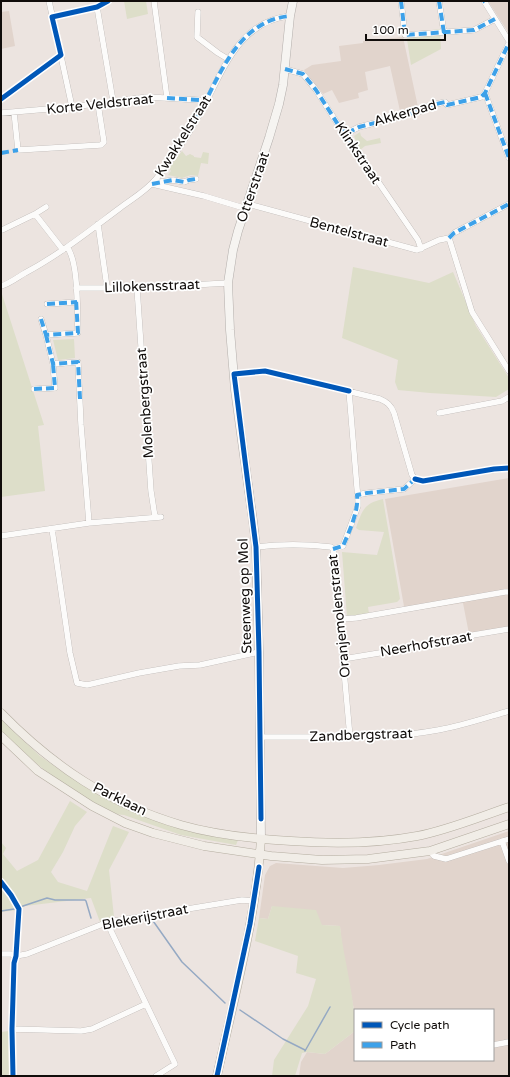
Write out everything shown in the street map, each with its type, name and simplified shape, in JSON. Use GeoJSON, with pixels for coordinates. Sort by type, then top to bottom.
{"type":"FeatureCollection","features":[{"type":"Feature","properties":{"kind":"main road","name":"Parklaan"},"geometry":{"type":"LineString","coordinates":[[1,713],[25,737],[74,776],[143,812],[181,825],[215,833],[261,839],[343,844],[392,840],[418,836],[450,827],[509,807]]}},
{"type":"Feature","properties":{"kind":"main road","name":"Parklaan"},"geometry":{"type":"LineString","coordinates":[[1,736],[43,775],[92,806],[125,823],[180,841],[204,846],[260,855],[322,860],[361,860],[430,851],[509,824]]}},
{"type":"Feature","properties":{"kind":"main road","name":"Steenweg op Mol"},"geometry":{"type":"LineString","coordinates":[[217,1076],[254,901],[261,839]]}},
{"type":"Feature","properties":{"kind":"street"},"geometry":{"type":"LineString","coordinates":[[49,1],[72,107]]}},
{"type":"Feature","properties":{"kind":"street"},"geometry":{"type":"LineString","coordinates":[[52,17],[97,7],[108,1]]}},
{"type":"Feature","properties":{"kind":"street"},"geometry":{"type":"LineString","coordinates":[[154,1],[167,98]]}},
{"type":"Feature","properties":{"kind":"street","name":"Otterstraat"},"geometry":{"type":"LineString","coordinates":[[234,374],[228,283],[233,250],[277,111],[283,85],[290,16],[293,1]]}},
{"type":"Feature","properties":{"kind":"street"},"geometry":{"type":"LineString","coordinates":[[401,1],[405,35],[474,30],[495,19]]}},
{"type":"Feature","properties":{"kind":"street"},"geometry":{"type":"LineString","coordinates":[[439,1],[444,33]]}},
{"type":"Feature","properties":{"kind":"street"},"geometry":{"type":"LineString","coordinates":[[485,2],[509,42],[486,93],[509,158]]}},
{"type":"Feature","properties":{"kind":"street"},"geometry":{"type":"LineString","coordinates":[[97,7],[113,101]]}},
{"type":"Feature","properties":{"kind":"street"},"geometry":{"type":"LineString","coordinates":[[198,12],[197,37],[228,59]]}},
{"type":"Feature","properties":{"kind":"street","name":"Kwakkelstraat"},"geometry":{"type":"LineString","coordinates":[[1,286],[32,270],[65,248],[152,184],[192,127],[228,59],[244,39],[261,26],[290,16]]}},
{"type":"Feature","properties":{"kind":"street"},"geometry":{"type":"LineString","coordinates":[[1,99],[61,55]]}},
{"type":"Feature","properties":{"kind":"street","name":"Klinkstraat"},"geometry":{"type":"LineString","coordinates":[[285,69],[302,74],[316,90],[339,126],[347,133],[351,142],[418,240],[422,249]]}},
{"type":"Feature","properties":{"kind":"street","name":"Akkerpad"},"geometry":{"type":"LineString","coordinates":[[347,133],[359,127],[421,111],[423,107],[446,102],[448,105],[481,97],[486,93]]}},
{"type":"Feature","properties":{"kind":"street","name":"Korte Veldstraat"},"geometry":{"type":"LineString","coordinates":[[1,113],[72,107],[147,97],[199,100]]}},
{"type":"Feature","properties":{"kind":"street"},"geometry":{"type":"LineString","coordinates":[[14,112],[18,150],[101,145],[104,142],[98,104]]}},
{"type":"Feature","properties":{"kind":"street"},"geometry":{"type":"LineString","coordinates":[[152,184],[173,180],[184,182],[196,179]]}},
{"type":"Feature","properties":{"kind":"street","name":"Bentelstraat"},"geometry":{"type":"LineString","coordinates":[[152,184],[204,196],[244,208],[252,205],[401,246],[417,250],[422,249]]}},
{"type":"Feature","properties":{"kind":"street"},"geometry":{"type":"LineString","coordinates":[[422,249],[439,240],[449,238],[454,233],[509,204]]}},
{"type":"Feature","properties":{"kind":"street"},"geometry":{"type":"LineString","coordinates":[[2,230],[46,207]]}},
{"type":"Feature","properties":{"kind":"street"},"geometry":{"type":"LineString","coordinates":[[35,214],[65,248],[71,251],[74,263],[78,333],[46,335]]}},
{"type":"Feature","properties":{"kind":"street"},"geometry":{"type":"LineString","coordinates":[[98,224],[107,288]]}},
{"type":"Feature","properties":{"kind":"street"},"geometry":{"type":"LineString","coordinates":[[449,238],[472,312],[509,371]]}},
{"type":"Feature","properties":{"kind":"street","name":"Lillokensstraat"},"geometry":{"type":"LineString","coordinates":[[76,288],[137,288],[228,283]]}},
{"type":"Feature","properties":{"kind":"street","name":"Molenbergstraat"},"geometry":{"type":"LineString","coordinates":[[137,288],[154,518]]}},
{"type":"Feature","properties":{"kind":"street"},"geometry":{"type":"LineString","coordinates":[[47,304],[76,301]]}},
{"type":"Feature","properties":{"kind":"street"},"geometry":{"type":"LineString","coordinates":[[34,389],[54,388],[53,364],[41,319]]}},
{"type":"Feature","properties":{"kind":"street"},"geometry":{"type":"LineString","coordinates":[[53,364],[78,362],[81,425],[90,523]]}},
{"type":"Feature","properties":{"kind":"street"},"geometry":{"type":"LineString","coordinates":[[234,374],[265,371],[380,399],[388,403],[392,408],[412,475],[415,479],[423,481],[509,468]]}},
{"type":"Feature","properties":{"kind":"street","name":"Steenweg op Mol"},"geometry":{"type":"LineString","coordinates":[[234,374],[256,547],[259,652],[261,839]]}},
{"type":"Feature","properties":{"kind":"street"},"geometry":{"type":"LineString","coordinates":[[333,549],[343,546],[358,506],[349,391]]}},
{"type":"Feature","properties":{"kind":"street"},"geometry":{"type":"LineString","coordinates":[[439,413],[502,401],[509,397]]}},
{"type":"Feature","properties":{"kind":"street"},"geometry":{"type":"LineString","coordinates":[[358,495],[404,489],[415,479]]}},
{"type":"Feature","properties":{"kind":"street"},"geometry":{"type":"LineString","coordinates":[[1,536],[90,523],[162,517]]}},
{"type":"Feature","properties":{"kind":"street"},"geometry":{"type":"LineString","coordinates":[[52,529],[70,652],[77,684],[87,685],[146,672],[179,666],[200,665],[259,652]]}},
{"type":"Feature","properties":{"kind":"street","name":"Oranjemolenstraat"},"geometry":{"type":"LineString","coordinates":[[256,547],[270,545],[331,547],[333,549],[350,737]]}},
{"type":"Feature","properties":{"kind":"street"},"geometry":{"type":"LineString","coordinates":[[340,619],[356,618],[509,592]]}},
{"type":"Feature","properties":{"kind":"street","name":"Neerhofstraat"},"geometry":{"type":"LineString","coordinates":[[343,659],[509,629]]}},
{"type":"Feature","properties":{"kind":"street","name":"Zandbergstraat"},"geometry":{"type":"LineString","coordinates":[[260,737],[388,736],[460,726],[509,711]]}},
{"type":"Feature","properties":{"kind":"street"},"geometry":{"type":"LineString","coordinates":[[430,851],[434,856],[446,859],[509,839]]}},
{"type":"Feature","properties":{"kind":"street"},"geometry":{"type":"LineString","coordinates":[[502,841],[509,861]]}},
{"type":"Feature","properties":{"kind":"street"},"geometry":{"type":"LineString","coordinates":[[1,882],[18,907],[16,956],[14,963],[12,1029],[13,1076]]}},
{"type":"Feature","properties":{"kind":"street","name":"Blekerijstraat"},"geometry":{"type":"LineString","coordinates":[[16,956],[28,954],[108,922],[242,900],[254,901]]}},
{"type":"Feature","properties":{"kind":"street"},"geometry":{"type":"LineString","coordinates":[[108,922],[175,1064],[156,1076]]}},
{"type":"Feature","properties":{"kind":"street"},"geometry":{"type":"LineString","coordinates":[[1,954],[12,954],[16,956]]}},
{"type":"Feature","properties":{"kind":"street"},"geometry":{"type":"LineString","coordinates":[[12,1029],[81,1031],[92,1029],[146,1004]]}},
{"type":"Feature","properties":{"kind":"street"},"geometry":{"type":"LineString","coordinates":[[494,1045],[509,1042]]}},
{"type":"Feature","properties":{"kind":"shaded area"},"geometry":{"type":"Polygon","coordinates":[[[488,1],[509,1],[509,33],[508,32],[488,1]]]}},
{"type":"Feature","properties":{"kind":"shaded area"},"geometry":{"type":"Polygon","coordinates":[[[9,11],[15,46],[1,49],[1,12],[9,11]]]}},
{"type":"Feature","properties":{"kind":"shaded area"},"geometry":{"type":"Polygon","coordinates":[[[403,37],[418,107],[400,111],[390,66],[365,72],[368,90],[358,93],[359,98],[339,103],[332,90],[323,94],[304,70],[312,65],[341,61],[339,46],[363,43],[363,41],[403,37]]]}},
{"type":"Feature","properties":{"kind":"shaded area"},"geometry":{"type":"Polygon","coordinates":[[[509,478],[509,627],[469,634],[463,603],[405,612],[385,499],[509,478]]]}},
{"type":"Feature","properties":{"kind":"shaded area"},"geometry":{"type":"Polygon","coordinates":[[[509,831],[509,1076],[299,1076],[301,1062],[307,1052],[325,1054],[354,1032],[354,1061],[494,1061],[494,1009],[354,1010],[342,948],[340,926],[322,925],[272,906],[268,919],[259,918],[265,875],[270,866],[276,863],[343,868],[427,859],[509,831]]]}},
{"type":"Feature","properties":{"kind":"green space"},"geometry":{"type":"Polygon","coordinates":[[[124,1],[146,1],[148,14],[127,19],[124,1]]]}},
{"type":"Feature","properties":{"kind":"green space"},"geometry":{"type":"Polygon","coordinates":[[[440,29],[441,49],[411,65],[406,33],[440,29]]]}},
{"type":"Feature","properties":{"kind":"green space"},"geometry":{"type":"Polygon","coordinates":[[[360,132],[361,136],[367,141],[380,138],[381,143],[365,146],[360,150],[354,136],[360,132]]]}},
{"type":"Feature","properties":{"kind":"green space"},"geometry":{"type":"Polygon","coordinates":[[[182,151],[186,156],[190,154],[194,157],[201,158],[203,152],[209,153],[208,164],[201,163],[198,176],[191,175],[182,178],[168,175],[171,171],[169,168],[182,151]]]}},
{"type":"Feature","properties":{"kind":"green space"},"geometry":{"type":"Polygon","coordinates":[[[353,267],[429,283],[453,272],[476,326],[509,378],[509,389],[496,397],[398,390],[395,382],[398,360],[342,338],[353,267]]]}},
{"type":"Feature","properties":{"kind":"green space"},"geometry":{"type":"Polygon","coordinates":[[[1,291],[44,425],[38,426],[45,491],[1,497],[1,291]]]}},
{"type":"Feature","properties":{"kind":"green space"},"geometry":{"type":"Polygon","coordinates":[[[74,339],[75,358],[58,360],[53,340],[74,339]]]}},
{"type":"Feature","properties":{"kind":"green space"},"geometry":{"type":"Polygon","coordinates":[[[383,499],[400,599],[397,602],[368,607],[369,614],[347,617],[342,552],[377,555],[384,532],[359,530],[356,528],[362,512],[368,505],[383,499]]]}},
{"type":"Feature","properties":{"kind":"green space"},"geometry":{"type":"Polygon","coordinates":[[[1,718],[40,756],[67,775],[133,811],[238,840],[236,845],[181,835],[115,813],[88,800],[49,773],[1,732],[1,718]]]}},
{"type":"Feature","properties":{"kind":"green space"},"geometry":{"type":"Polygon","coordinates":[[[70,801],[87,812],[75,826],[63,852],[51,872],[58,882],[87,891],[113,826],[129,832],[109,870],[114,917],[100,922],[91,898],[25,906],[18,910],[1,912],[1,842],[6,848],[3,854],[17,871],[38,860],[70,801]]]}},
{"type":"Feature","properties":{"kind":"green space"},"geometry":{"type":"Polygon","coordinates":[[[272,906],[316,910],[322,925],[340,926],[354,1012],[354,1032],[325,1054],[307,1052],[302,1053],[295,1076],[272,1076],[274,1060],[308,1006],[316,979],[296,973],[298,956],[255,941],[259,918],[268,919],[272,906]]]}},
{"type":"Feature","properties":{"kind":"green space"},"geometry":{"type":"Polygon","coordinates":[[[9,1031],[10,1074],[1,1076],[1,1032],[9,1031]]]}},
{"type":"Feature","properties":{"kind":"waterway"},"geometry":{"type":"LineString","coordinates":[[1,911],[14,909],[47,898],[55,900],[85,900],[91,918]]}},
{"type":"Feature","properties":{"kind":"waterway"},"geometry":{"type":"LineString","coordinates":[[151,918],[182,962],[225,1003]]}},
{"type":"Feature","properties":{"kind":"waterway"},"geometry":{"type":"LineString","coordinates":[[305,1051],[330,1007]]}},
{"type":"Feature","properties":{"kind":"waterway"},"geometry":{"type":"LineString","coordinates":[[240,1010],[283,1039],[305,1050]]}},
{"type":"Feature","properties":{"kind":"marked path"},"geometry":{"type":"LineString","coordinates":[[401,1],[405,35],[474,30],[495,19]]}},
{"type":"Feature","properties":{"kind":"marked path"},"geometry":{"type":"LineString","coordinates":[[439,1],[444,33]]}},
{"type":"Feature","properties":{"kind":"marked path"},"geometry":{"type":"LineString","coordinates":[[192,127],[229,58],[240,43],[254,30],[270,21],[290,16]]}},
{"type":"Feature","properties":{"kind":"marked path"},"geometry":{"type":"LineString","coordinates":[[347,133],[359,127],[421,111],[423,107],[445,102],[447,105],[481,97],[485,93],[509,43]]}},
{"type":"Feature","properties":{"kind":"marked path"},"geometry":{"type":"LineString","coordinates":[[285,69],[303,74],[316,90],[339,126],[347,133],[351,142]]}},
{"type":"Feature","properties":{"kind":"marked path"},"geometry":{"type":"LineString","coordinates":[[485,93],[509,158]]}},
{"type":"Feature","properties":{"kind":"marked path"},"geometry":{"type":"LineString","coordinates":[[167,98],[199,100]]}},
{"type":"Feature","properties":{"kind":"marked path"},"geometry":{"type":"LineString","coordinates":[[1,153],[18,150]]}},
{"type":"Feature","properties":{"kind":"marked path"},"geometry":{"type":"LineString","coordinates":[[152,184],[173,180],[184,182],[196,179]]}},
{"type":"Feature","properties":{"kind":"marked path"},"geometry":{"type":"LineString","coordinates":[[449,238],[454,233],[509,204]]}},
{"type":"Feature","properties":{"kind":"marked path"},"geometry":{"type":"LineString","coordinates":[[41,319],[46,335],[78,333],[76,300]]}},
{"type":"Feature","properties":{"kind":"marked path"},"geometry":{"type":"LineString","coordinates":[[47,304],[77,302]]}},
{"type":"Feature","properties":{"kind":"marked path"},"geometry":{"type":"LineString","coordinates":[[46,335],[53,364],[78,362],[80,399]]}},
{"type":"Feature","properties":{"kind":"marked path"},"geometry":{"type":"LineString","coordinates":[[34,389],[55,388],[53,364]]}},
{"type":"Feature","properties":{"kind":"marked path"},"geometry":{"type":"LineString","coordinates":[[333,549],[343,546],[355,514],[357,495],[404,489],[415,479]]}},
{"type":"Feature","properties":{"kind":"cycle path"},"geometry":{"type":"LineString","coordinates":[[1,99],[61,55],[52,17],[97,7],[108,1]]}},
{"type":"Feature","properties":{"kind":"cycle path"},"geometry":{"type":"LineString","coordinates":[[261,819],[256,547],[234,374],[265,371],[349,391]]}},
{"type":"Feature","properties":{"kind":"cycle path"},"geometry":{"type":"LineString","coordinates":[[415,479],[423,481],[494,469],[509,468]]}},
{"type":"Feature","properties":{"kind":"cycle path"},"geometry":{"type":"LineString","coordinates":[[217,1076],[250,924],[259,867]]}},
{"type":"Feature","properties":{"kind":"cycle path"},"geometry":{"type":"LineString","coordinates":[[1,882],[19,909],[16,956],[14,963],[12,1029],[13,1076]]}}]}
